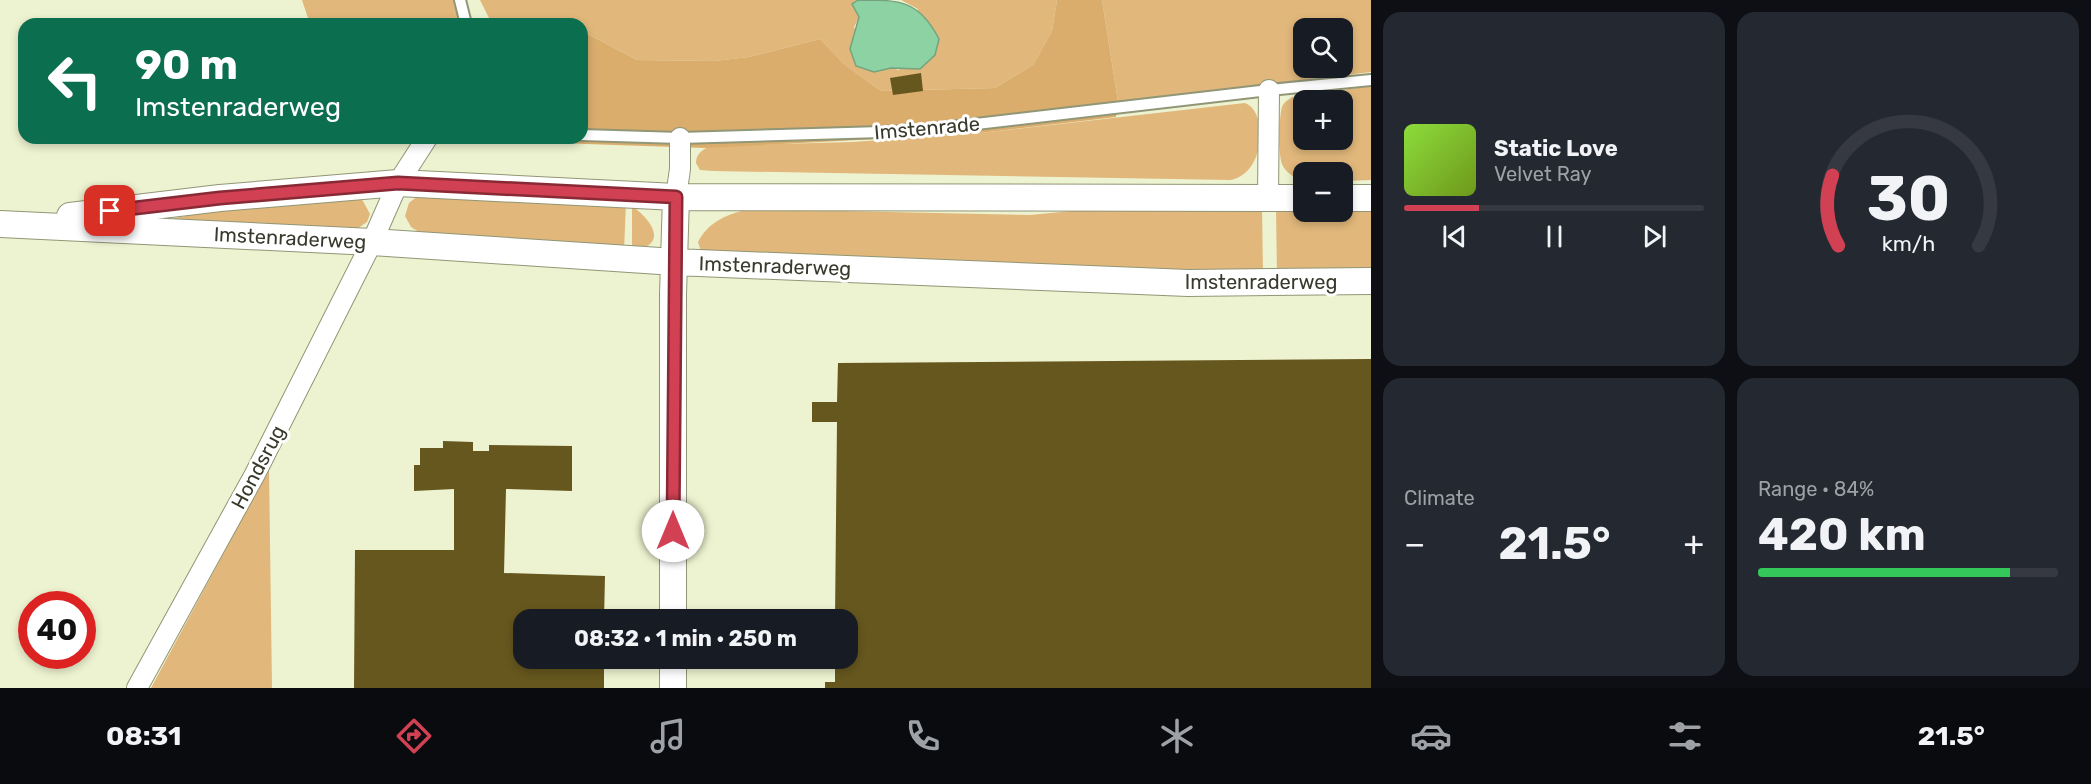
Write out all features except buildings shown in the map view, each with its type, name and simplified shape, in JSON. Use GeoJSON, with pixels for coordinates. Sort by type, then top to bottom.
{"type":"FeatureCollection","features":[{"type":"Feature","properties":{"kind":"street"},"geometry":{"type":"LineString","coordinates":[[1268,197],[1269,90]]}},
{"type":"Feature","properties":{"kind":"street"},"geometry":{"type":"LineString","coordinates":[[673,609],[675,262],[680,138]]}},
{"type":"Feature","properties":{"kind":"street"},"geometry":{"type":"LineString","coordinates":[[398,183],[423,144]]}},
{"type":"Feature","properties":{"kind":"street","name":"Imstenraderweg"},"geometry":{"type":"LineString","coordinates":[[0,224],[220,198],[398,183],[676,197],[1293,198]]}},
{"type":"Feature","properties":{"kind":"street","name":"Hondsrug"},"geometry":{"type":"LineString","coordinates":[[137,688],[255,474],[372,242],[398,183]]}},
{"type":"Feature","properties":{"kind":"street"},"geometry":{"type":"LineString","coordinates":[[1353,198],[1371,198]]}},
{"type":"Feature","properties":{"kind":"street","name":"Imstenraderweg"},"geometry":{"type":"LineString","coordinates":[[0,224],[372,242],[675,262],[1188,283],[1371,281]]}},
{"type":"Feature","properties":{"kind":"street"},"geometry":{"type":"LineString","coordinates":[[673,669],[673,688]]}},
{"type":"Feature","properties":{"kind":"lane"},"geometry":{"type":"LineString","coordinates":[[460,0],[464,18]]}},
{"type":"Feature","properties":{"kind":"lane","name":"Imstenrade"},"geometry":{"type":"LineString","coordinates":[[588,135],[680,138],[916,131],[1371,80]]}},
{"type":"Feature","properties":{"kind":"shaded area"},"geometry":{"type":"Polygon","coordinates":[[[302,0],[453,0],[458,18],[308,18],[302,0]]]}},
{"type":"Feature","properties":{"kind":"shaded area"},"geometry":{"type":"Polygon","coordinates":[[[480,0],[858,0],[852,4],[859,17],[854,27],[874,72],[891,68],[899,70],[918,9],[901,0],[1057,0],[1052,31],[1033,65],[995,88],[881,91],[844,64],[820,39],[749,57],[714,61],[637,60],[588,34],[588,18],[489,18],[480,0]]]}},
{"type":"Feature","properties":{"kind":"shaded area"},"geometry":{"type":"Polygon","coordinates":[[[858,0],[897,2],[916,10],[932,26],[939,39],[935,55],[920,69],[891,68],[874,72],[856,66],[850,49],[859,17],[852,4],[858,0]]]}},
{"type":"Feature","properties":{"kind":"shaded area"},"geometry":{"type":"Polygon","coordinates":[[[1057,0],[1102,0],[1118,102],[1116,117],[971,134],[706,148],[586,144],[588,144],[588,34],[637,60],[714,61],[749,57],[820,39],[844,64],[881,91],[995,88],[1033,65],[1052,31],[1057,0]]]}},
{"type":"Feature","properties":{"kind":"shaded area"},"geometry":{"type":"Polygon","coordinates":[[[1102,0],[1371,0],[1371,72],[1353,74],[1353,18],[1293,18],[1293,78],[1320,78],[1118,102],[1102,0]]]}},
{"type":"Feature","properties":{"kind":"shaded area"},"geometry":{"type":"Polygon","coordinates":[[[1371,86],[1371,180],[1353,181],[1353,162],[1293,162],[1293,176],[1288,172],[1283,167],[1279,144],[1282,107],[1293,97],[1293,150],[1353,150],[1353,90],[1342,90],[1371,86]]]}},
{"type":"Feature","properties":{"kind":"shaded area"},"geometry":{"type":"Polygon","coordinates":[[[1245,103],[1252,108],[1257,118],[1260,142],[1251,167],[1242,175],[1230,180],[713,171],[700,170],[696,163],[697,156],[701,152],[713,146],[852,142],[971,134],[1245,103]]]}},
{"type":"Feature","properties":{"kind":"shaded area"},"geometry":{"type":"Polygon","coordinates":[[[419,195],[626,202],[624,251],[424,235],[411,227],[405,216],[409,203],[419,195]]]}},
{"type":"Feature","properties":{"kind":"shaded area"},"geometry":{"type":"Polygon","coordinates":[[[358,197],[370,214],[367,222],[354,231],[175,222],[174,218],[252,205],[358,197]]]}},
{"type":"Feature","properties":{"kind":"shaded area"},"geometry":{"type":"Polygon","coordinates":[[[1135,205],[1262,207],[1263,275],[702,254],[698,242],[720,219],[751,209],[1030,215],[1135,205]]]}},
{"type":"Feature","properties":{"kind":"shaded area"},"geometry":{"type":"Polygon","coordinates":[[[632,206],[651,226],[654,238],[650,244],[632,251],[632,206]]]}},
{"type":"Feature","properties":{"kind":"shaded area"},"geometry":{"type":"Polygon","coordinates":[[[1276,207],[1293,207],[1293,222],[1353,222],[1353,208],[1371,208],[1371,272],[1277,276],[1276,207]]]}},
{"type":"Feature","properties":{"kind":"shaded area"},"geometry":{"type":"Polygon","coordinates":[[[269,469],[272,688],[151,688],[269,469]]]}},
{"type":"Feature","properties":{"kind":"route"},"geometry":{"type":"LineString","coordinates":[[110,211],[220,198],[398,183],[596,191],[676,197],[673,294],[673,531]]}}]}
